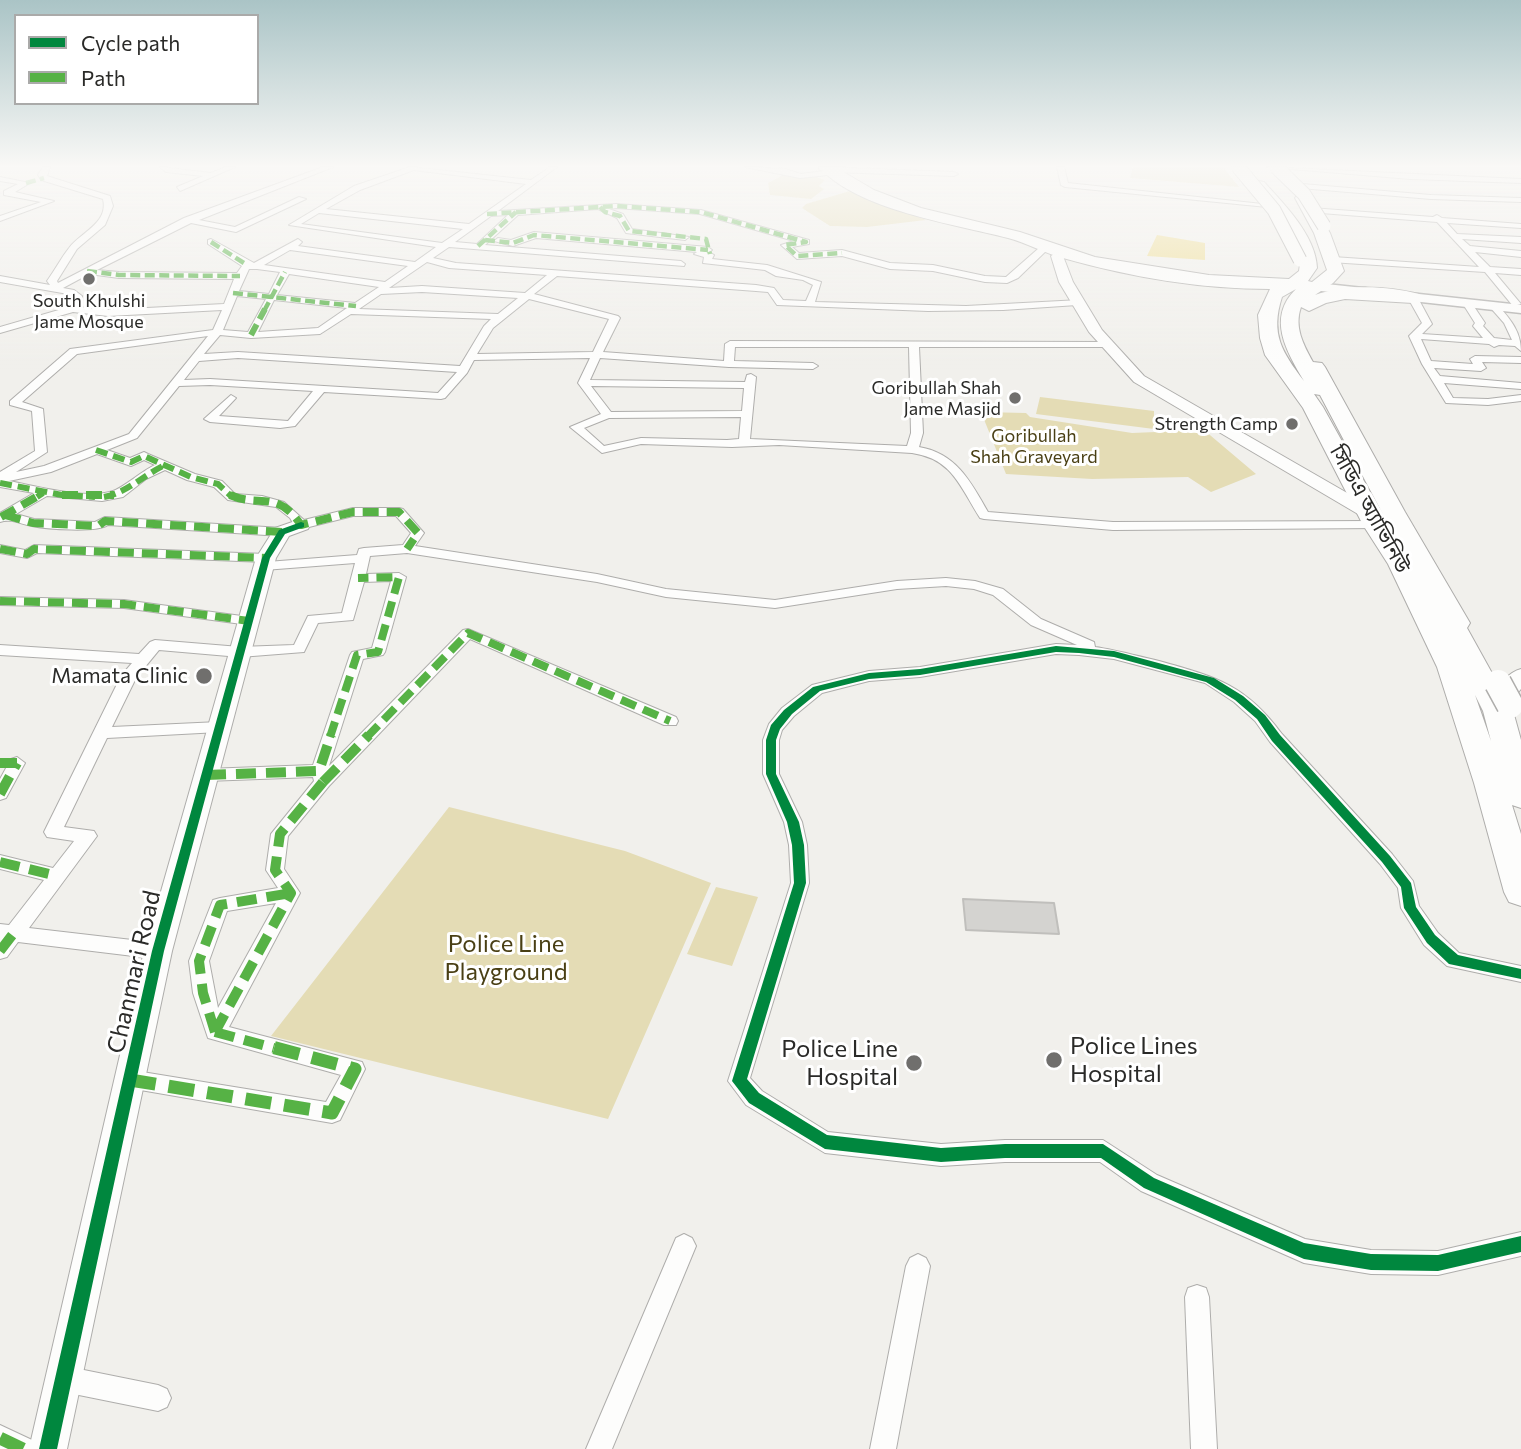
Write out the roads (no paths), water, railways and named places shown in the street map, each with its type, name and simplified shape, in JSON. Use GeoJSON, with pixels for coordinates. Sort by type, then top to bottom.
{"type":"FeatureCollection","features":[{"type":"Feature","properties":{"kind":"highway"},"geometry":{"type":"LineString","coordinates":[[994,235],[1096,265],[1253,290],[1266,296],[1271,304]]}},
{"type":"Feature","properties":{"kind":"highway"},"geometry":{"type":"LineString","coordinates":[[1011,235],[1083,259],[1241,284],[1303,276],[1331,278],[1335,265],[1326,235]]}},
{"type":"Feature","properties":{"kind":"highway"},"geometry":{"type":"LineString","coordinates":[[1271,304],[1274,294],[1303,276],[1309,267],[1308,257],[1294,235]]}},
{"type":"Feature","properties":{"kind":"highway"},"geometry":{"type":"LineString","coordinates":[[1305,235],[1321,264],[1318,274],[1290,295],[1284,309],[1281,332],[1298,368],[1348,450],[1484,705],[1521,834]]}},
{"type":"Feature","properties":{"kind":"highway"},"geometry":{"type":"LineString","coordinates":[[1314,235],[1328,265],[1326,275],[1295,297],[1289,311],[1289,333],[1498,711],[1521,796]]}},
{"type":"Feature","properties":{"kind":"highway"},"geometry":{"type":"LineString","coordinates":[[1295,332],[1293,319],[1297,302],[1305,293],[1303,276]]}},
{"type":"Feature","properties":{"kind":"highway"},"geometry":{"type":"LineString","coordinates":[[1295,332],[1309,306],[1323,296],[1337,294],[1413,298]]}},
{"type":"Feature","properties":{"kind":"highway","name":"সিডিএ অ্যাভিনিউ"},"geometry":{"type":"LineString","coordinates":[[1271,304],[1267,315],[1269,338],[1275,355],[1313,407],[1372,519],[1401,564],[1451,667],[1490,783],[1521,892]]}},
{"type":"Feature","properties":{"kind":"highway","name":"সিডিএ অ্যাভিনিউ"},"geometry":{"type":"LineString","coordinates":[[1295,332],[1393,512],[1507,690],[1521,766]]}},
{"type":"Feature","properties":{"kind":"highway"},"geometry":{"type":"LineString","coordinates":[[1370,454],[1507,690],[1521,737]]}},
{"type":"Feature","properties":{"kind":"main road"},"geometry":{"type":"LineString","coordinates":[[1290,235],[1303,276],[1413,298],[1519,306]]}},
{"type":"Feature","properties":{"kind":"main road"},"geometry":{"type":"LineString","coordinates":[[1335,265],[1360,286],[1388,293],[1519,306]]}},
{"type":"Feature","properties":{"kind":"street"},"geometry":{"type":"LineString","coordinates":[[56,288],[52,281],[74,247],[88,235]]}},
{"type":"Feature","properties":{"kind":"street"},"geometry":{"type":"LineString","coordinates":[[56,288],[158,235]]}},
{"type":"Feature","properties":{"kind":"street"},"geometry":{"type":"LineString","coordinates":[[0,480],[47,469],[133,436],[217,332],[240,276],[249,267],[313,235]]}},
{"type":"Feature","properties":{"kind":"street"},"geometry":{"type":"LineString","coordinates":[[360,235],[446,245],[513,243],[518,239],[529,239],[533,235]]}},
{"type":"Feature","properties":{"kind":"street"},"geometry":{"type":"LineString","coordinates":[[0,480],[41,452],[37,409],[14,403],[74,351],[217,332],[251,335],[320,331],[460,235]]}},
{"type":"Feature","properties":{"kind":"street"},"geometry":{"type":"LineString","coordinates":[[482,243],[491,235]]}},
{"type":"Feature","properties":{"kind":"street"},"geometry":{"type":"LineString","coordinates":[[540,235],[709,252]]}},
{"type":"Feature","properties":{"kind":"street"},"geometry":{"type":"LineString","coordinates":[[663,235],[705,239],[709,252],[706,261],[767,268],[779,274],[805,278],[818,284],[808,304]]}},
{"type":"Feature","properties":{"kind":"street"},"geometry":{"type":"LineString","coordinates":[[780,235],[806,242],[785,245],[797,256],[842,253],[890,266],[933,268],[985,279],[1007,280],[1050,253],[1104,344],[1125,366],[1151,387],[1372,519]]}},
{"type":"Feature","properties":{"kind":"street"},"geometry":{"type":"LineString","coordinates":[[1456,236],[1521,240]]}},
{"type":"Feature","properties":{"kind":"street"},"geometry":{"type":"LineString","coordinates":[[1456,236],[1519,306]]}},
{"type":"Feature","properties":{"kind":"street"},"geometry":{"type":"LineString","coordinates":[[211,242],[249,267],[387,285]]}},
{"type":"Feature","properties":{"kind":"street"},"geometry":{"type":"LineString","coordinates":[[482,243],[681,264]]}},
{"type":"Feature","properties":{"kind":"street"},"geometry":{"type":"LineString","coordinates":[[289,247],[452,263],[449,265],[667,284],[757,288],[771,290],[780,303],[954,309],[1077,302]]}},
{"type":"Feature","properties":{"kind":"street"},"geometry":{"type":"LineString","coordinates":[[1469,249],[1521,254]]}},
{"type":"Feature","properties":{"kind":"street"},"geometry":{"type":"LineString","coordinates":[[667,284],[688,253],[709,252]]}},
{"type":"Feature","properties":{"kind":"street"},"geometry":{"type":"LineString","coordinates":[[1335,265],[1521,272]]}},
{"type":"Feature","properties":{"kind":"street"},"geometry":{"type":"LineString","coordinates":[[87,271],[120,275],[240,276]]}},
{"type":"Feature","properties":{"kind":"street"},"geometry":{"type":"LineString","coordinates":[[251,335],[285,272]]}},
{"type":"Feature","properties":{"kind":"street"},"geometry":{"type":"LineString","coordinates":[[176,383],[210,382],[441,396],[464,369],[489,326],[554,274]]}},
{"type":"Feature","properties":{"kind":"street"},"geometry":{"type":"LineString","coordinates":[[0,279],[56,288],[77,295],[79,298],[73,309]]}},
{"type":"Feature","properties":{"kind":"street"},"geometry":{"type":"LineString","coordinates":[[0,291],[26,282]]}},
{"type":"Feature","properties":{"kind":"street"},"geometry":{"type":"LineString","coordinates":[[377,292],[422,289],[528,296],[615,318],[583,383]]}},
{"type":"Feature","properties":{"kind":"street"},"geometry":{"type":"LineString","coordinates":[[233,293],[352,308],[502,317]]}},
{"type":"Feature","properties":{"kind":"street"},"geometry":{"type":"LineString","coordinates":[[1413,298],[1427,324],[1414,336]]}},
{"type":"Feature","properties":{"kind":"street"},"geometry":{"type":"LineString","coordinates":[[1468,304],[1480,323],[1478,326],[1505,359]]}},
{"type":"Feature","properties":{"kind":"street"},"geometry":{"type":"LineString","coordinates":[[0,330],[73,309],[108,313],[220,306],[227,309]]}},
{"type":"Feature","properties":{"kind":"street"},"geometry":{"type":"LineString","coordinates":[[1494,306],[1508,322],[1520,345]]}},
{"type":"Feature","properties":{"kind":"street"},"geometry":{"type":"LineString","coordinates":[[1414,336],[1520,345]]}},
{"type":"Feature","properties":{"kind":"street"},"geometry":{"type":"LineString","coordinates":[[1414,336],[1427,364],[1450,401],[1488,402],[1521,398]]}},
{"type":"Feature","properties":{"kind":"street"},"geometry":{"type":"LineString","coordinates":[[729,364],[730,344],[1104,344]]}},
{"type":"Feature","properties":{"kind":"street"},"geometry":{"type":"LineString","coordinates":[[912,450],[917,433],[918,408],[914,345]]}},
{"type":"Feature","properties":{"kind":"street"},"geometry":{"type":"LineString","coordinates":[[197,358],[238,355],[464,369]]}},
{"type":"Feature","properties":{"kind":"street"},"geometry":{"type":"LineString","coordinates":[[470,357],[596,355],[729,364],[813,366]]}},
{"type":"Feature","properties":{"kind":"street"},"geometry":{"type":"LineString","coordinates":[[1427,364],[1481,368],[1475,359],[1521,360]]}},
{"type":"Feature","properties":{"kind":"street"},"geometry":{"type":"LineString","coordinates":[[744,442],[745,414],[753,364]]}},
{"type":"Feature","properties":{"kind":"street"},"geometry":{"type":"LineString","coordinates":[[1436,379],[1521,386]]}},
{"type":"Feature","properties":{"kind":"street"},"geometry":{"type":"LineString","coordinates":[[583,383],[750,386]]}},
{"type":"Feature","properties":{"kind":"street"},"geometry":{"type":"LineString","coordinates":[[583,383],[608,415]]}},
{"type":"Feature","properties":{"kind":"street"},"geometry":{"type":"LineString","coordinates":[[231,398],[210,419],[291,424],[321,389]]}},
{"type":"Feature","properties":{"kind":"street"},"geometry":{"type":"LineString","coordinates":[[745,414],[608,415],[576,427],[602,450],[641,441],[801,443],[930,451],[951,463],[984,515],[1113,526],[1372,519]]}},
{"type":"Feature","properties":{"kind":"street"},"geometry":{"type":"LineString","coordinates":[[96,450],[131,462],[144,456],[191,477],[218,484],[232,497],[274,500],[295,513],[301,525]]}},
{"type":"Feature","properties":{"kind":"street"},"geometry":{"type":"LineString","coordinates":[[0,480],[43,492],[102,496],[119,494],[142,476],[165,465]]}},
{"type":"Feature","properties":{"kind":"street"},"geometry":{"type":"LineString","coordinates":[[2,516],[43,492]]}},
{"type":"Feature","properties":{"kind":"street"},"geometry":{"type":"LineString","coordinates":[[2,516],[33,523],[98,526],[105,521],[282,532],[353,512],[399,512],[418,533],[407,549]]}},
{"type":"Feature","properties":{"kind":"street","name":"Chanmari Road"},"geometry":{"type":"LineString","coordinates":[[48,1449],[158,951],[265,562],[282,532]]}},
{"type":"Feature","properties":{"kind":"street"},"geometry":{"type":"LineString","coordinates":[[0,548],[27,554],[34,549],[265,562],[363,558]]}},
{"type":"Feature","properties":{"kind":"street"},"geometry":{"type":"LineString","coordinates":[[0,951],[6,933],[57,876],[88,836],[52,832],[129,676],[155,645],[240,652],[299,649],[313,620],[348,617],[364,552],[407,549],[597,578],[666,593],[775,604],[897,584],[946,582],[975,585],[998,593],[1019,611],[1065,637],[1114,654],[1210,680],[1239,698],[1261,717],[1276,738],[1387,859],[1407,886],[1410,908],[1431,939],[1454,960],[1521,974]]}},
{"type":"Feature","properties":{"kind":"street"},"geometry":{"type":"LineString","coordinates":[[321,776],[357,655],[378,652],[399,577],[358,578]]}},
{"type":"Feature","properties":{"kind":"street"},"geometry":{"type":"LineString","coordinates":[[0,601],[124,604],[249,621]]}},
{"type":"Feature","properties":{"kind":"street"},"geometry":{"type":"LineString","coordinates":[[291,893],[275,870],[280,834],[321,776],[468,633],[670,720]]}},
{"type":"Feature","properties":{"kind":"street"},"geometry":{"type":"LineString","coordinates":[[1114,654],[1056,649],[920,672],[869,676],[817,689],[788,712],[775,728],[771,740],[771,774],[793,822],[800,883],[739,1081],[754,1098],[825,1142],[940,1155],[1004,1151],[1103,1151],[1149,1183],[1304,1251],[1371,1262],[1437,1263],[1521,1244]]}},
{"type":"Feature","properties":{"kind":"street"},"geometry":{"type":"LineString","coordinates":[[0,650],[143,659]]}},
{"type":"Feature","properties":{"kind":"street"},"geometry":{"type":"LineString","coordinates":[[100,733],[219,727]]}},
{"type":"Feature","properties":{"kind":"street"},"geometry":{"type":"LineString","coordinates":[[0,763],[17,763],[0,794]]}},
{"type":"Feature","properties":{"kind":"street"},"geometry":{"type":"LineString","coordinates":[[206,775],[321,776]]}},
{"type":"Feature","properties":{"kind":"street"},"geometry":{"type":"LineString","coordinates":[[0,863],[57,876]]}},
{"type":"Feature","properties":{"kind":"street"},"geometry":{"type":"LineString","coordinates":[[215,1032],[204,993],[199,961],[220,905],[291,893]]}},
{"type":"Feature","properties":{"kind":"street"},"geometry":{"type":"LineString","coordinates":[[215,1032],[291,893]]}},
{"type":"Feature","properties":{"kind":"street"},"geometry":{"type":"LineString","coordinates":[[6,933],[158,951]]}},
{"type":"Feature","properties":{"kind":"street"},"geometry":{"type":"LineString","coordinates":[[130,1080],[332,1113],[355,1069],[215,1032]]}},
{"type":"Feature","properties":{"kind":"street"},"geometry":{"type":"LineString","coordinates":[[599,1449],[684,1245]]}},
{"type":"Feature","properties":{"kind":"street"},"geometry":{"type":"LineString","coordinates":[[883,1449],[918,1265]]}},
{"type":"Feature","properties":{"kind":"street"},"geometry":{"type":"LineString","coordinates":[[1197,1297],[1204,1449]]}},
{"type":"Feature","properties":{"kind":"street"},"geometry":{"type":"LineString","coordinates":[[64,1378],[158,1398]]}},
{"type":"Feature","properties":{"kind":"street"},"geometry":{"type":"LineString","coordinates":[[0,1438],[23,1449]]}},
{"type":"Feature","properties":{"kind":"place","name":"South Khulshi Jame Mosque"},"geometry":{"type":"Point","coordinates":[89,279]}},
{"type":"Feature","properties":{"kind":"place","name":"Goribullah Shah Jame Masjid"},"geometry":{"type":"Point","coordinates":[1015,398]}},
{"type":"Feature","properties":{"kind":"place","name":"Strength Camp"},"geometry":{"type":"Point","coordinates":[1292,424]}},
{"type":"Feature","properties":{"kind":"place","name":"Mamata Clinic"},"geometry":{"type":"Point","coordinates":[204,676]}},
{"type":"Feature","properties":{"kind":"place","name":"Police Lines Hospital"},"geometry":{"type":"Point","coordinates":[1054,1060]}},
{"type":"Feature","properties":{"kind":"place","name":"Police Line Hospital"},"geometry":{"type":"Point","coordinates":[914,1063]}},
{"type":"Feature","properties":{"kind":"park label","name":"Goribullah Shah Graveyard"},"geometry":{"type":"Point","coordinates":[1034,446]}},
{"type":"Feature","properties":{"kind":"park label","name":"Police Line Playground"},"geometry":{"type":"Point","coordinates":[506,958]}}]}
